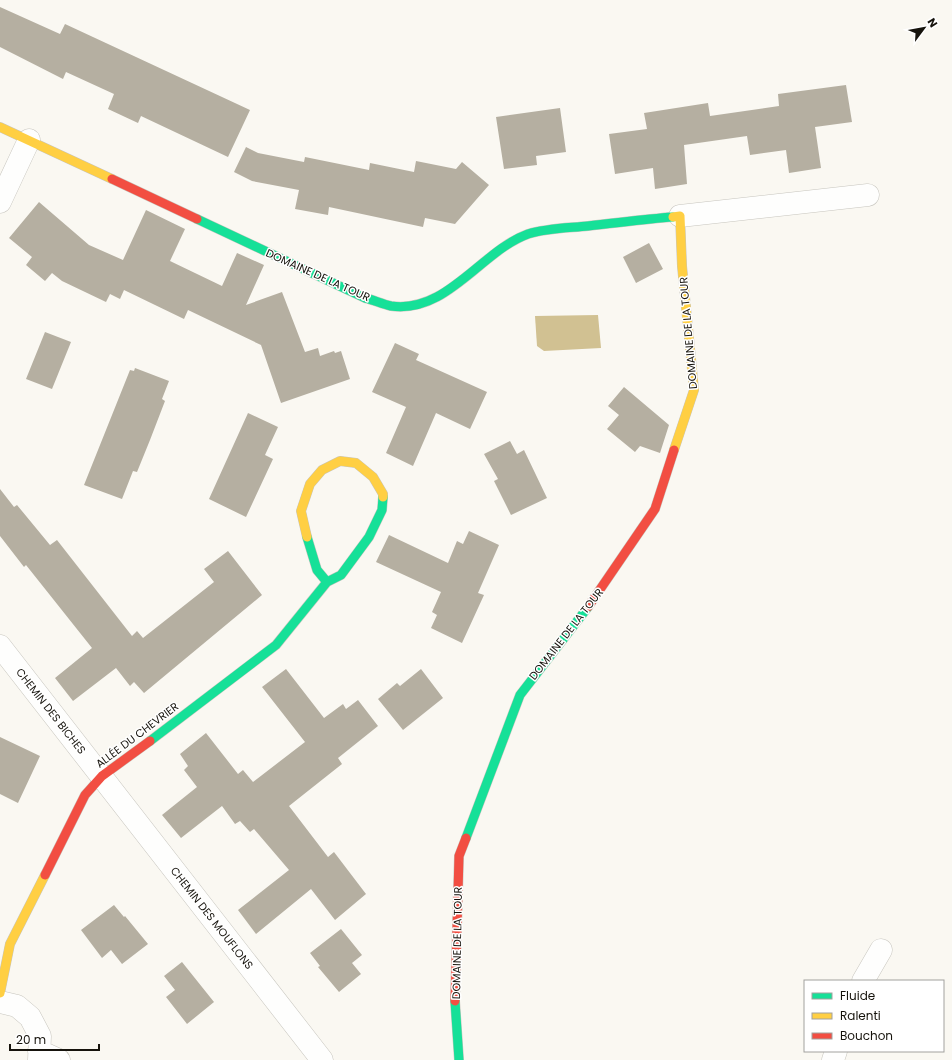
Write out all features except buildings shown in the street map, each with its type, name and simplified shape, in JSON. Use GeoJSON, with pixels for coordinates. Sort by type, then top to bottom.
{"type":"FeatureCollection","features":[{"type":"Feature","properties":{"kind":"street","name":"DOMAINE DE LA TOUR"},"geometry":{"type":"LineString","coordinates":[[0,127],[365,298],[392,306],[416,305],[438,296],[462,279],[495,251],[526,235],[549,229],[868,195]]}},
{"type":"Feature","properties":{"kind":"street"},"geometry":{"type":"LineString","coordinates":[[0,202],[29,140]]}},
{"type":"Feature","properties":{"kind":"street","name":"DOMAINE DE LA TOUR"},"geometry":{"type":"LineString","coordinates":[[459,1060],[455,997],[459,856],[520,695],[603,587],[655,509],[694,390],[682,266],[680,216]]}},
{"type":"Feature","properties":{"kind":"street","name":"ALLÉE DU CHEVRIER"},"geometry":{"type":"LineString","coordinates":[[0,993],[10,944],[85,795],[102,776],[276,645],[327,582],[341,574],[369,536],[382,510],[383,494],[373,477],[356,463],[340,461],[322,470],[310,484],[301,511],[305,531],[317,570],[327,582]]}},
{"type":"Feature","properties":{"kind":"street","name":"CHEMIN DES BICHES"},"geometry":{"type":"LineString","coordinates":[[0,646],[102,776]]}},
{"type":"Feature","properties":{"kind":"street","name":"CHEMIN DES MOUFLONS"},"geometry":{"type":"LineString","coordinates":[[102,776],[322,1060]]}},
{"type":"Feature","properties":{"kind":"street"},"geometry":{"type":"LineString","coordinates":[[864,980],[881,950]]}},
{"type":"Feature","properties":{"kind":"street"},"geometry":{"type":"LineString","coordinates":[[0,1002],[17,1006],[30,1017],[40,1036],[39,1056],[59,1060]]}},
{"type":"Feature","properties":{"kind":"shaded area"},"geometry":{"type":"Polygon","coordinates":[[[598,315],[601,348],[544,351],[537,346],[535,316],[598,315]]]}},
{"type":"Feature","properties":{"kind":"traffic: fast"},"geometry":{"type":"LineString","coordinates":[[197,219],[365,298],[391,306],[411,306],[429,301],[447,291],[511,242],[528,234],[550,229],[673,217]]}},
{"type":"Feature","properties":{"kind":"traffic: fast"},"geometry":{"type":"LineString","coordinates":[[150,741],[276,645],[327,582],[341,575],[369,537],[382,510],[383,497]]}},
{"type":"Feature","properties":{"kind":"traffic: fast"},"geometry":{"type":"LineString","coordinates":[[307,537],[317,570],[327,582]]}},
{"type":"Feature","properties":{"kind":"traffic: fast"},"geometry":{"type":"LineString","coordinates":[[466,838],[520,695],[588,607]]}},
{"type":"Feature","properties":{"kind":"traffic: fast"},"geometry":{"type":"LineString","coordinates":[[455,1001],[459,1060]]}},
{"type":"Feature","properties":{"kind":"traffic: slow"},"geometry":{"type":"LineString","coordinates":[[0,127],[112,179]]}},
{"type":"Feature","properties":{"kind":"traffic: slow"},"geometry":{"type":"LineString","coordinates":[[673,217],[680,216],[682,266],[694,390],[674,450]]}},
{"type":"Feature","properties":{"kind":"traffic: slow"},"geometry":{"type":"LineString","coordinates":[[307,537],[301,511],[310,484],[322,470],[340,461],[356,463],[373,477],[383,494],[383,497]]}},
{"type":"Feature","properties":{"kind":"traffic: slow"},"geometry":{"type":"LineString","coordinates":[[0,993],[10,944],[45,875]]}},
{"type":"Feature","properties":{"kind":"traffic: jam"},"geometry":{"type":"LineString","coordinates":[[112,179],[197,219]]}},
{"type":"Feature","properties":{"kind":"traffic: jam"},"geometry":{"type":"LineString","coordinates":[[588,607],[655,509],[674,450]]}},
{"type":"Feature","properties":{"kind":"traffic: jam"},"geometry":{"type":"LineString","coordinates":[[45,875],[85,795],[102,776],[150,741]]}},
{"type":"Feature","properties":{"kind":"traffic: jam"},"geometry":{"type":"LineString","coordinates":[[455,1001],[459,856],[466,838]]}}]}
